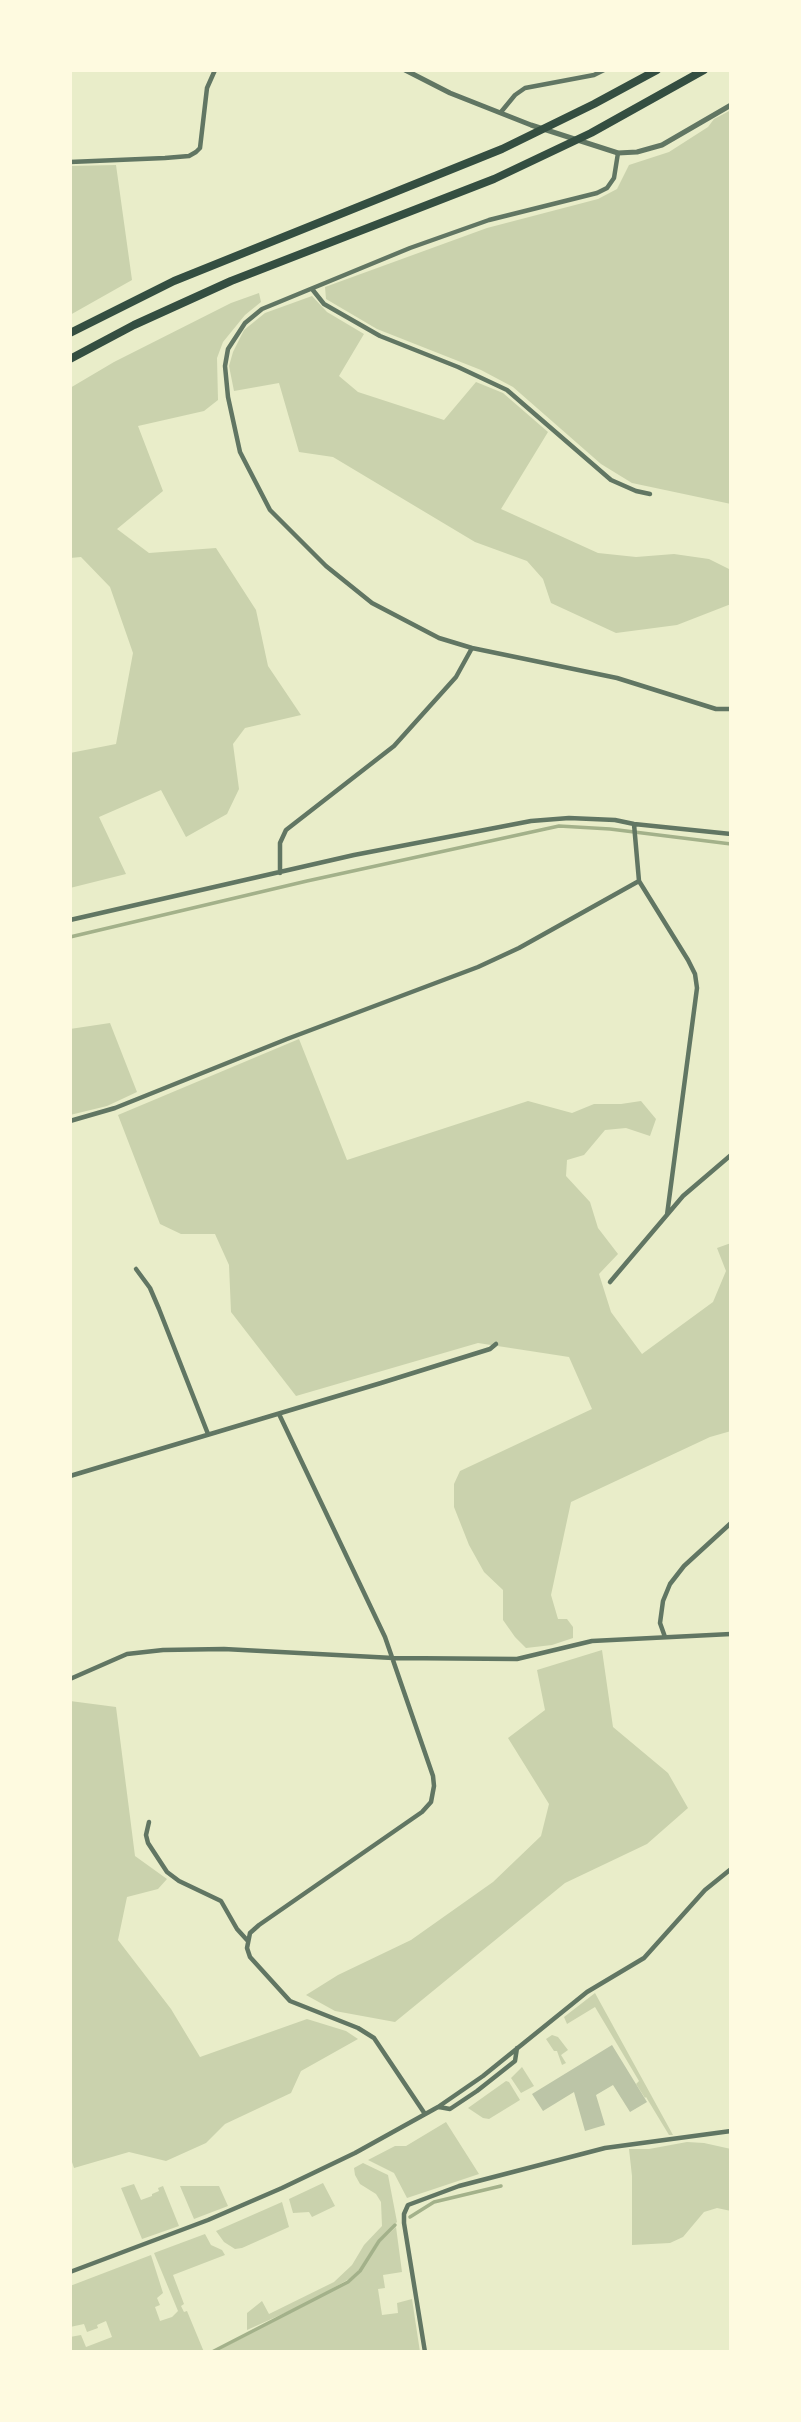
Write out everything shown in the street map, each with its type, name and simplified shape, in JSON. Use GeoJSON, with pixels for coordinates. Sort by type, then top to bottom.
{"type":"FeatureCollection","features":[{"type":"Feature","properties":{"kind":"highway"},"geometry":{"type":"LineString","coordinates":[[70,334],[174,281],[502,149],[657,70]]}},
{"type":"Feature","properties":{"kind":"highway"},"geometry":{"type":"LineString","coordinates":[[70,359],[134,325],[231,281],[494,179],[587,135],[704,70]]}},
{"type":"Feature","properties":{"kind":"street"},"geometry":{"type":"LineString","coordinates":[[70,162],[164,158],[189,156],[196,152],[200,148],[207,88],[215,70]]}},
{"type":"Feature","properties":{"kind":"street"},"geometry":{"type":"LineString","coordinates":[[405,70],[450,93],[580,142],[618,153],[637,152],[662,145],[731,105]]}},
{"type":"Feature","properties":{"kind":"street"},"geometry":{"type":"LineString","coordinates":[[501,112],[515,95],[525,88],[594,75],[604,70]]}},
{"type":"Feature","properties":{"kind":"street"},"geometry":{"type":"LineString","coordinates":[[618,153],[614,178],[607,188],[597,193],[489,220],[410,248],[262,309],[239,331],[226,354],[228,397],[240,452],[270,510],[346,584],[372,603],[439,638],[472,648],[617,678],[716,709],[731,709]]}},
{"type":"Feature","properties":{"kind":"street"},"geometry":{"type":"LineString","coordinates":[[312,289],[324,304],[380,336],[507,390],[611,480],[650,494]]}},
{"type":"Feature","properties":{"kind":"street"},"geometry":{"type":"LineString","coordinates":[[280,873],[280,843],[286,830],[394,746],[456,677],[472,648]]}},
{"type":"Feature","properties":{"kind":"street"},"geometry":{"type":"LineString","coordinates":[[70,920],[354,855],[531,821],[569,818],[615,820],[731,834]]}},
{"type":"Feature","properties":{"kind":"street"},"geometry":{"type":"LineString","coordinates":[[634,824],[639,881],[688,960],[695,974],[697,988],[667,1215]]}},
{"type":"Feature","properties":{"kind":"street"},"geometry":{"type":"LineString","coordinates":[[70,1121],[115,1108],[287,1039],[478,968],[639,881]]}},
{"type":"Feature","properties":{"kind":"street"},"geometry":{"type":"LineString","coordinates":[[610,1282],[684,1196],[731,1155]]}},
{"type":"Feature","properties":{"kind":"street"},"geometry":{"type":"LineString","coordinates":[[136,1269],[150,1288],[184,1367],[208,1434]]}},
{"type":"Feature","properties":{"kind":"street"},"geometry":{"type":"LineString","coordinates":[[70,1476],[463,1358],[490,1349],[496,1344]]}},
{"type":"Feature","properties":{"kind":"street"},"geometry":{"type":"LineString","coordinates":[[279,1414],[380,1624],[433,1776],[434,1786],[431,1802],[422,1812],[259,1925],[250,1933],[247,1948],[250,1957],[290,2001],[358,2028],[374,2038],[425,2114]]}},
{"type":"Feature","properties":{"kind":"street"},"geometry":{"type":"LineString","coordinates":[[665,1637],[660,1623],[663,1601],[670,1584],[684,1566],[731,1523]]}},
{"type":"Feature","properties":{"kind":"street"},"geometry":{"type":"LineString","coordinates":[[70,1679],[127,1654],[163,1650],[224,1649],[393,1658],[517,1659],[592,1641],[731,1634]]}},
{"type":"Feature","properties":{"kind":"street"},"geometry":{"type":"LineString","coordinates":[[149,1822],[146,1832],[148,1843],[167,1872],[179,1881],[221,1901],[237,1929],[247,1940]]}},
{"type":"Feature","properties":{"kind":"street"},"geometry":{"type":"LineString","coordinates":[[70,2273],[208,2220],[282,2188],[355,2153],[438,2107],[483,2076],[587,1992],[644,1958],[705,1890],[731,1871]]}},
{"type":"Feature","properties":{"kind":"street"},"geometry":{"type":"LineString","coordinates":[[438,2107],[450,2109],[477,2091],[515,2061],[517,2048]]}},
{"type":"Feature","properties":{"kind":"street"},"geometry":{"type":"LineString","coordinates":[[425,2352],[404,2223],[408,2205],[459,2186],[605,2148],[731,2131]]}},
{"type":"Feature","properties":{"kind":"green space"},"geometry":{"type":"Polygon","coordinates":[[[731,110],[731,504],[632,483],[601,464],[513,387],[481,370],[377,329],[326,299],[325,287],[487,228],[598,199],[617,189],[629,165],[669,152],[731,110]]]}},
{"type":"Feature","properties":{"kind":"green space"},"geometry":{"type":"Polygon","coordinates":[[[116,165],[132,280],[70,315],[70,166],[116,165]]]}},
{"type":"Feature","properties":{"kind":"green space"},"geometry":{"type":"Polygon","coordinates":[[[259,293],[261,302],[245,315],[223,342],[217,358],[218,400],[204,411],[138,426],[163,491],[117,529],[149,553],[216,548],[256,610],[268,666],[301,715],[245,728],[233,744],[239,789],[227,814],[186,837],[161,790],[99,817],[126,874],[70,888],[70,753],[116,744],[133,653],[110,587],[81,557],[70,558],[70,388],[114,362],[231,303],[259,293]]]}},
{"type":"Feature","properties":{"kind":"green space"},"geometry":{"type":"Polygon","coordinates":[[[312,296],[327,312],[364,334],[339,376],[358,392],[444,420],[476,382],[503,393],[548,432],[501,509],[598,553],[636,557],[674,554],[709,559],[731,570],[731,604],[677,625],[616,633],[551,603],[543,579],[527,561],[475,542],[333,457],[299,452],[279,383],[234,391],[229,366],[244,330],[265,313],[312,296]]]}},
{"type":"Feature","properties":{"kind":"green space"},"geometry":{"type":"Polygon","coordinates":[[[110,1023],[137,1092],[107,1106],[70,1115],[70,1029],[110,1023]]]}},
{"type":"Feature","properties":{"kind":"green space"},"geometry":{"type":"Polygon","coordinates":[[[299,1039],[347,1160],[528,1101],[572,1113],[594,1104],[641,1101],[656,1119],[650,1136],[626,1128],[605,1130],[584,1155],[567,1160],[566,1176],[590,1202],[598,1228],[618,1254],[599,1274],[611,1312],[642,1354],[713,1302],[726,1271],[717,1248],[731,1243],[731,1431],[710,1437],[571,1502],[551,1595],[558,1619],[567,1619],[573,1627],[573,1638],[552,1645],[526,1648],[515,1637],[503,1620],[503,1590],[484,1572],[469,1545],[454,1507],[454,1484],[460,1471],[592,1409],[569,1357],[478,1343],[296,1396],[231,1312],[229,1265],[215,1234],[181,1234],[160,1224],[118,1115],[299,1039]]]}},
{"type":"Feature","properties":{"kind":"green space"},"geometry":{"type":"Polygon","coordinates":[[[602,1650],[613,1727],[668,1773],[688,1808],[647,1844],[565,1883],[395,2022],[335,2011],[306,1995],[338,1975],[411,1940],[493,1882],[541,1836],[549,1804],[508,1738],[545,1710],[537,1670],[602,1650]]]}},
{"type":"Feature","properties":{"kind":"green space"},"geometry":{"type":"Polygon","coordinates":[[[70,1701],[116,1707],[135,1856],[167,1879],[158,1889],[127,1897],[118,1940],[171,2009],[200,2057],[307,2019],[346,2031],[358,2039],[301,2071],[291,2093],[225,2124],[206,2143],[166,2161],[129,2152],[74,2168],[70,2156],[70,1701]]]}},
{"type":"Feature","properties":{"kind":"green space"},"geometry":{"type":"Polygon","coordinates":[[[595,1993],[673,2135],[669,2135],[636,2084],[639,2081],[595,2007],[567,2024],[564,2017],[595,1993]]]}},
{"type":"Feature","properties":{"kind":"green space"},"geometry":{"type":"Polygon","coordinates":[[[552,2035],[558,2037],[568,2050],[561,2055],[566,2063],[562,2065],[557,2051],[554,2051],[546,2039],[552,2035]]]}},
{"type":"Feature","properties":{"kind":"green space"},"geometry":{"type":"Polygon","coordinates":[[[522,2067],[534,2086],[521,2093],[511,2078],[522,2067]]]}},
{"type":"Feature","properties":{"kind":"green space"},"geometry":{"type":"Polygon","coordinates":[[[506,2081],[520,2100],[489,2119],[468,2108],[506,2081]]]}},
{"type":"Feature","properties":{"kind":"green space"},"geometry":{"type":"Polygon","coordinates":[[[446,2122],[479,2174],[407,2198],[394,2173],[368,2160],[395,2146],[406,2146],[446,2122]]]}},
{"type":"Feature","properties":{"kind":"green space"},"geometry":{"type":"Polygon","coordinates":[[[687,2142],[731,2149],[731,2211],[717,2208],[704,2212],[683,2237],[670,2243],[632,2245],[632,2176],[629,2149],[649,2149],[687,2142]]]}},
{"type":"Feature","properties":{"kind":"green space"},"geometry":{"type":"Polygon","coordinates":[[[363,2163],[388,2175],[397,2222],[378,2240],[359,2270],[349,2279],[307,2303],[247,2330],[247,2313],[262,2301],[269,2314],[334,2282],[352,2265],[364,2245],[382,2226],[381,2202],[376,2194],[360,2184],[355,2175],[354,2168],[363,2163]]]}},
{"type":"Feature","properties":{"kind":"green space"},"geometry":{"type":"Polygon","coordinates":[[[323,2183],[335,2206],[312,2217],[309,2212],[293,2213],[289,2199],[323,2183]]]}},
{"type":"Feature","properties":{"kind":"green space"},"geometry":{"type":"Polygon","coordinates":[[[134,2184],[141,2200],[152,2196],[163,2186],[179,2226],[142,2239],[121,2188],[134,2184]]]}},
{"type":"Feature","properties":{"kind":"green space"},"geometry":{"type":"Polygon","coordinates":[[[180,2186],[219,2186],[228,2206],[194,2219],[180,2186]]]}},
{"type":"Feature","properties":{"kind":"green space"},"geometry":{"type":"Polygon","coordinates":[[[282,2202],[289,2227],[242,2248],[235,2249],[224,2242],[216,2231],[282,2202]]]}},
{"type":"Feature","properties":{"kind":"green space"},"geometry":{"type":"Polygon","coordinates":[[[396,2227],[402,2272],[383,2275],[385,2288],[378,2289],[382,2315],[398,2313],[397,2303],[412,2299],[420,2352],[215,2352],[350,2282],[380,2242],[396,2227]]]}},
{"type":"Feature","properties":{"kind":"green space"},"geometry":{"type":"Polygon","coordinates":[[[205,2234],[211,2245],[222,2250],[225,2255],[173,2275],[184,2304],[181,2306],[184,2312],[187,2311],[204,2352],[70,2352],[70,2337],[81,2335],[86,2347],[112,2337],[106,2321],[87,2332],[84,2324],[70,2327],[70,2286],[151,2255],[163,2293],[157,2298],[160,2305],[155,2307],[160,2321],[172,2317],[178,2311],[154,2253],[205,2234]]]}},
{"type":"Feature","properties":{"kind":"building"},"geometry":{"type":"Polygon","coordinates":[[[612,2045],[647,2102],[630,2112],[613,2085],[596,2095],[605,2125],[585,2131],[574,2092],[543,2111],[532,2094],[612,2045]]]}},
{"type":"Feature","properties":{"kind":"waterway"},"geometry":{"type":"LineString","coordinates":[[70,937],[307,881],[559,826],[610,829],[731,844]]}},
{"type":"Feature","properties":{"kind":"waterway"},"geometry":{"type":"LineString","coordinates":[[410,2217],[434,2202],[501,2186]]}},
{"type":"Feature","properties":{"kind":"waterway"},"geometry":{"type":"LineString","coordinates":[[212,2352],[348,2282],[360,2271],[379,2241],[395,2225]]}}]}
